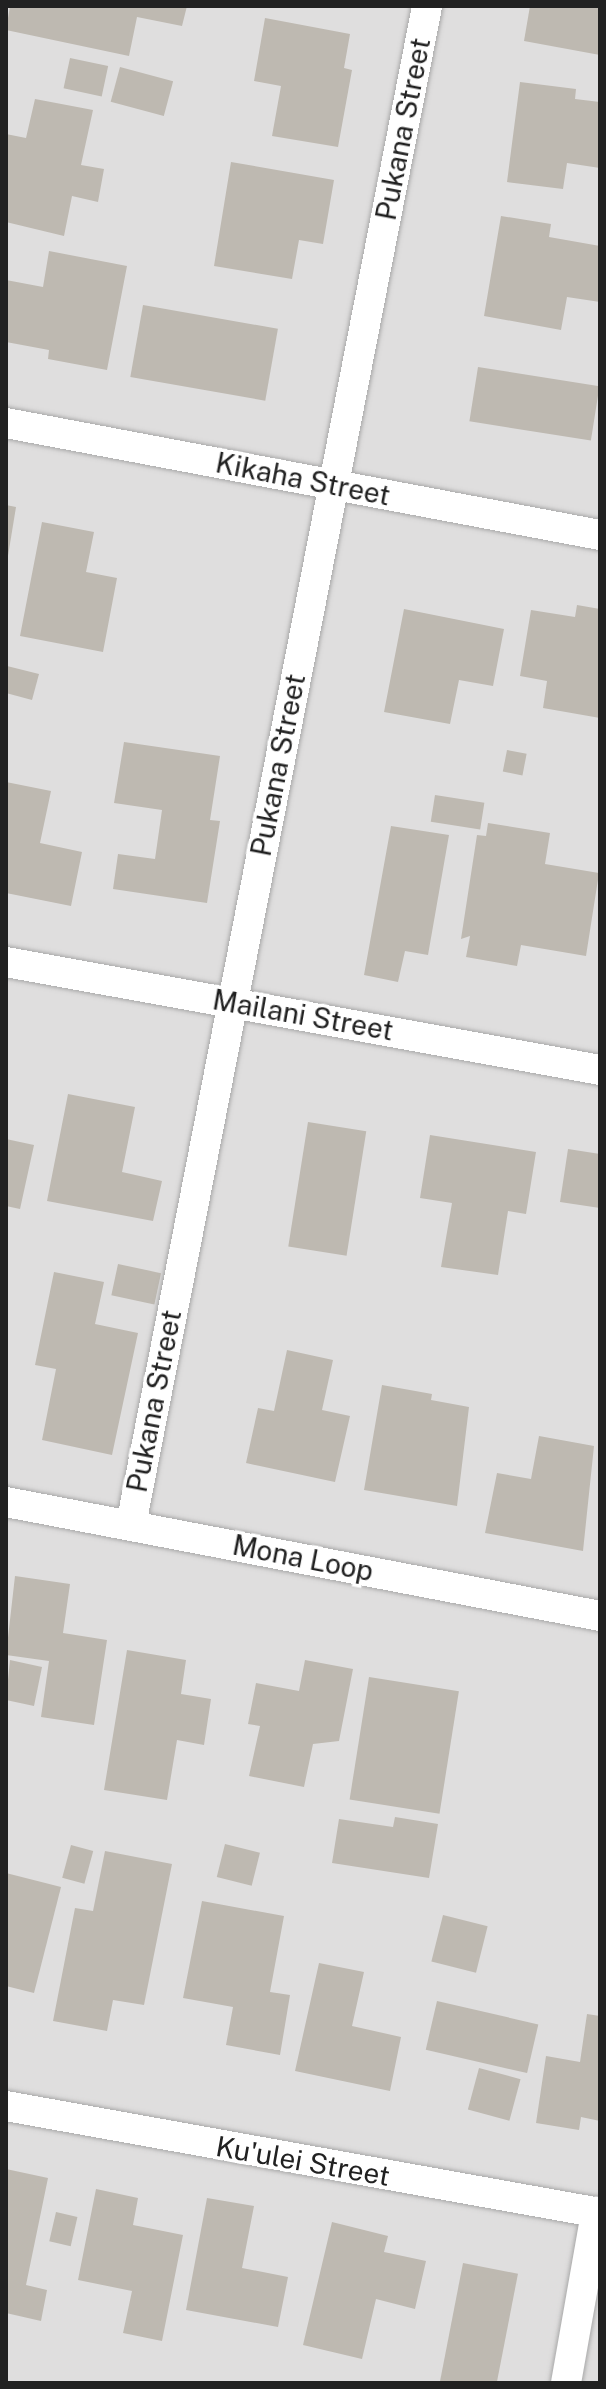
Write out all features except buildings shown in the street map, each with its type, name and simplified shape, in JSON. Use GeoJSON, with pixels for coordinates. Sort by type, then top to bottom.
{"type":"FeatureCollection","features":[{"type":"Feature","properties":{"kind":"street","name":"Pukana Street"},"geometry":{"type":"LineString","coordinates":[[131,1525],[230,1001],[427,6]]}},
{"type":"Feature","properties":{"kind":"street","name":"Kikaha Street"},"geometry":{"type":"LineString","coordinates":[[6,423],[600,535]]}},
{"type":"Feature","properties":{"kind":"street","name":"Mailani Street"},"geometry":{"type":"LineString","coordinates":[[6,962],[600,1070]]}},
{"type":"Feature","properties":{"kind":"street","name":"Mona Loop"},"geometry":{"type":"LineString","coordinates":[[6,1502],[600,1616]]}},
{"type":"Feature","properties":{"kind":"street","name":"Ku'ulei Street"},"geometry":{"type":"LineString","coordinates":[[6,2106],[598,2213]]}},
{"type":"Feature","properties":{"kind":"street"},"geometry":{"type":"LineString","coordinates":[[566,2383],[598,2213]]}},
{"type":"Feature","properties":{"kind":"shaded area"},"geometry":{"type":"Polygon","coordinates":[[[6,6],[600,6],[600,2383],[6,2383],[6,6]]]}}]}
